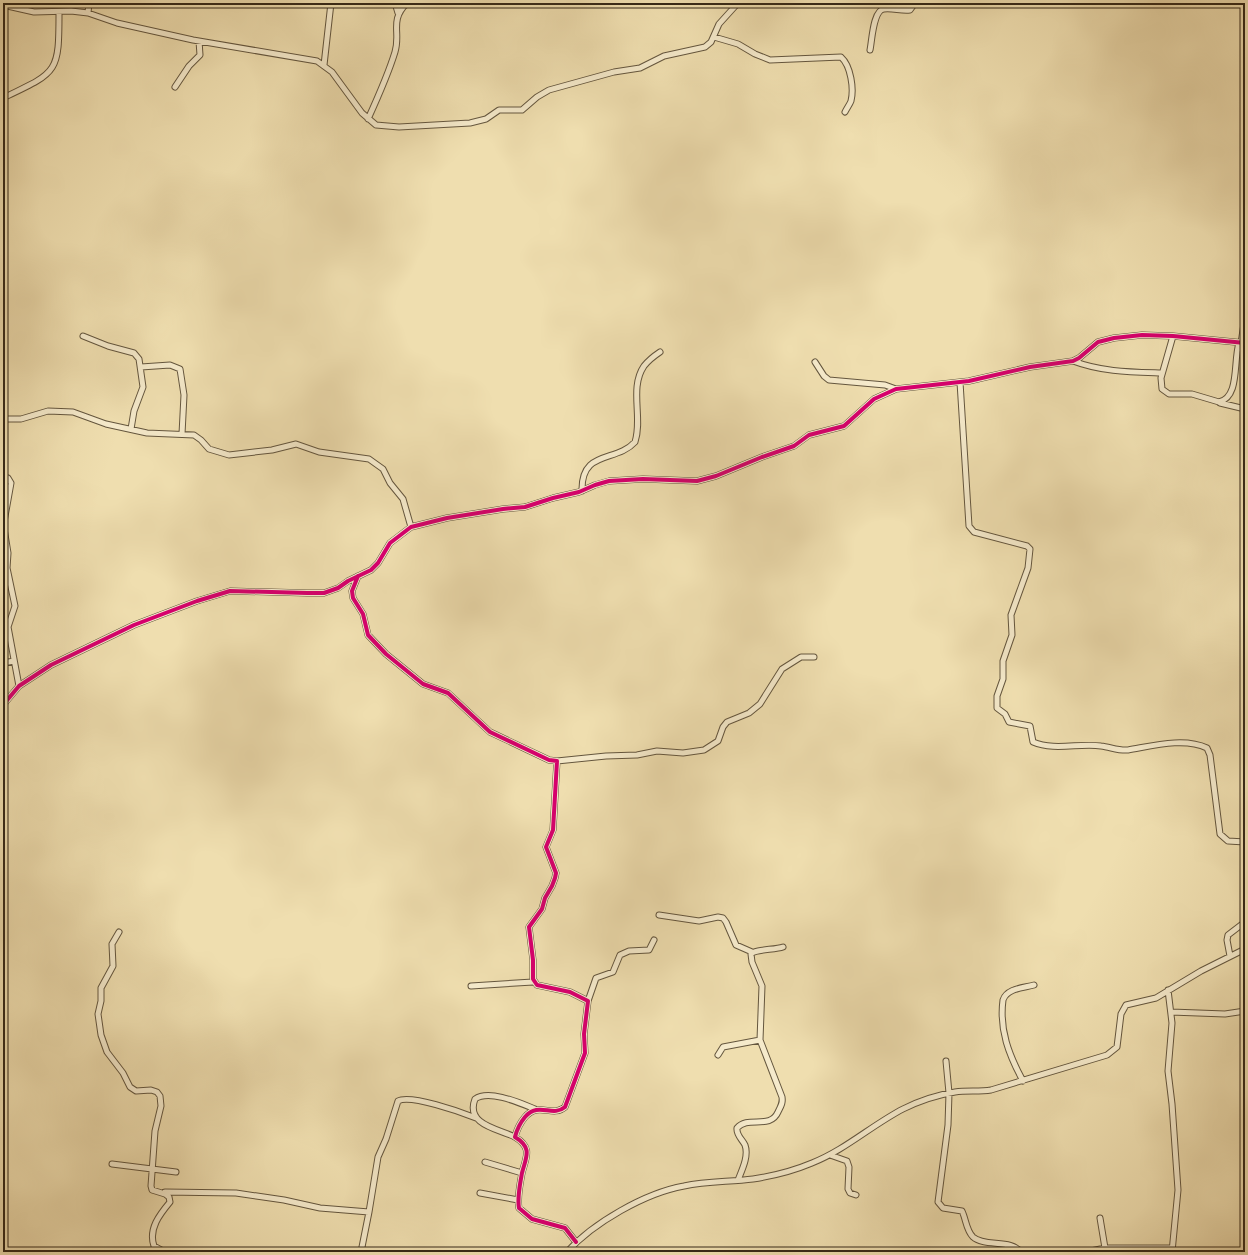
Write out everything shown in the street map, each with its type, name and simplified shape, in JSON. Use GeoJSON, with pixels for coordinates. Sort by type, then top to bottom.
{"type":"FeatureCollection","features":[{"type":"Feature","properties":{"kind":"street"},"geometry":{"type":"LineString","coordinates":[[88,13],[89,3]]}},
{"type":"Feature","properties":{"kind":"street"},"geometry":{"type":"LineString","coordinates":[[324,64],[331,3]]}},
{"type":"Feature","properties":{"kind":"street"},"geometry":{"type":"LineString","coordinates":[[368,119],[381,91],[397,46],[396,24],[398,13],[395,3]]}},
{"type":"Feature","properties":{"kind":"street"},"geometry":{"type":"LineString","coordinates":[[398,13],[407,3]]}},
{"type":"Feature","properties":{"kind":"street"},"geometry":{"type":"LineString","coordinates":[[3,5],[34,12],[71,11],[88,13],[117,23],[199,41],[301,57],[317,61],[324,64],[341,82],[368,119],[376,125],[399,127],[477,122],[499,110],[522,110],[537,97],[549,90],[614,72],[640,68],[664,56],[705,47],[714,37],[719,24],[738,3]]}},
{"type":"Feature","properties":{"kind":"street"},"geometry":{"type":"LineString","coordinates":[[870,50],[878,11],[883,9],[910,10],[915,3]]}},
{"type":"Feature","properties":{"kind":"street"},"geometry":{"type":"LineString","coordinates":[[3,98],[48,74],[54,64],[58,52],[59,12]]}},
{"type":"Feature","properties":{"kind":"street"},"geometry":{"type":"LineString","coordinates":[[714,37],[738,44],[755,54],[770,60],[841,57],[847,66],[852,89],[851,102],[845,112]]}},
{"type":"Feature","properties":{"kind":"street"},"geometry":{"type":"LineString","coordinates":[[175,87],[189,66],[200,55],[199,41]]}},
{"type":"Feature","properties":{"kind":"street"},"geometry":{"type":"LineString","coordinates":[[1219,402],[1228,398],[1234,389],[1235,360],[1242,343],[1245,317]]}},
{"type":"Feature","properties":{"kind":"street"},"geometry":{"type":"LineString","coordinates":[[83,336],[108,346],[134,353],[139,359],[141,367],[142,390],[134,411],[131,429]]}},
{"type":"Feature","properties":{"kind":"street"},"geometry":{"type":"LineString","coordinates":[[3,705],[19,686],[51,665],[117,632],[220,593],[239,590],[324,593],[338,588],[375,566],[390,543],[411,527],[446,518],[525,507],[582,491],[601,482],[617,480],[697,481],[707,479],[794,446],[809,435],[844,426],[874,399],[896,389],[960,382],[1030,367],[1072,361],[1079,358],[1093,345],[1105,339],[1142,336],[1173,336],[1242,343]]}},
{"type":"Feature","properties":{"kind":"street"},"geometry":{"type":"LineString","coordinates":[[1173,336],[1162,373],[1161,385],[1166,393],[1192,394],[1245,410]]}},
{"type":"Feature","properties":{"kind":"street"},"geometry":{"type":"LineString","coordinates":[[582,491],[582,479],[587,469],[597,461],[632,446],[635,442],[638,426],[637,394],[639,379],[645,365],[660,352]]}},
{"type":"Feature","properties":{"kind":"street"},"geometry":{"type":"LineString","coordinates":[[1072,361],[1089,367],[1115,372],[1162,373]]}},
{"type":"Feature","properties":{"kind":"street"},"geometry":{"type":"LineString","coordinates":[[815,362],[829,380],[879,384],[896,389]]}},
{"type":"Feature","properties":{"kind":"street"},"geometry":{"type":"LineString","coordinates":[[141,367],[170,365],[180,369],[184,395],[182,434]]}},
{"type":"Feature","properties":{"kind":"street"},"geometry":{"type":"LineString","coordinates":[[960,382],[969,526],[974,532],[1028,546],[1030,549],[1028,568],[1012,610],[1012,635],[1003,664],[1003,681],[996,699],[998,708],[1005,714],[1010,722],[1030,726],[1032,739],[1036,743],[1052,746],[1101,746],[1120,750],[1170,744],[1207,748],[1210,755],[1220,834],[1228,841],[1245,842]]}},
{"type":"Feature","properties":{"kind":"street"},"geometry":{"type":"LineString","coordinates":[[3,418],[22,419],[48,411],[72,412],[106,424],[159,435],[194,435],[210,449],[229,455],[272,450],[296,444],[319,452],[372,460],[383,468],[390,483],[403,499],[411,527]]}},
{"type":"Feature","properties":{"kind":"street"},"geometry":{"type":"LineString","coordinates":[[3,477],[11,480],[4,522],[8,554],[7,568],[15,606],[8,625],[19,686]]}},
{"type":"Feature","properties":{"kind":"street"},"geometry":{"type":"LineString","coordinates":[[358,576],[352,591],[353,598],[364,614],[368,635],[386,654],[423,684],[448,693],[490,732],[542,757],[557,761],[606,756],[637,755],[657,751],[683,752],[704,750],[718,741],[723,727],[728,722],[749,713],[760,704],[782,668],[801,657],[814,657]]}},
{"type":"Feature","properties":{"kind":"street"},"geometry":{"type":"LineString","coordinates":[[3,663],[14,662]]}},
{"type":"Feature","properties":{"kind":"street"},"geometry":{"type":"LineString","coordinates":[[533,982],[533,960],[529,927],[542,909],[545,898],[556,876],[546,846],[553,830],[557,761]]}},
{"type":"Feature","properties":{"kind":"street"},"geometry":{"type":"LineString","coordinates":[[659,915],[699,921],[718,917],[723,918],[736,945],[752,952],[773,950],[783,946]]}},
{"type":"Feature","properties":{"kind":"street"},"geometry":{"type":"LineString","coordinates":[[1230,956],[1227,940],[1228,934],[1245,922]]}},
{"type":"Feature","properties":{"kind":"street"},"geometry":{"type":"LineString","coordinates":[[119,932],[112,944],[113,966],[101,988],[101,1001],[98,1014],[100,1035],[107,1052],[124,1073],[130,1087],[136,1091],[151,1090],[160,1096],[161,1106],[155,1131],[151,1189],[168,1195],[170,1202],[156,1220],[153,1241],[156,1247],[165,1252]]}},
{"type":"Feature","properties":{"kind":"street"},"geometry":{"type":"LineString","coordinates":[[476,1118],[474,1101],[476,1098],[485,1096],[517,1101],[535,1109],[557,1111],[564,1109],[567,1105],[586,1053],[584,1034],[588,1001],[596,978],[614,972],[620,955],[629,951],[649,950],[654,940]]}},
{"type":"Feature","properties":{"kind":"street"},"geometry":{"type":"LineString","coordinates":[[567,1252],[575,1241],[601,1222],[663,1191],[684,1186],[776,1175],[812,1163],[830,1155],[904,1109],[928,1099],[949,1093],[980,1091],[1022,1081],[1111,1053],[1117,1047],[1123,1008],[1129,1004],[1153,999],[1245,949]]}},
{"type":"Feature","properties":{"kind":"street"},"geometry":{"type":"LineString","coordinates":[[738,1180],[744,1164],[746,1148],[737,1133],[737,1128],[741,1124],[766,1122],[774,1119],[783,1102],[760,1040],[762,992],[761,983],[751,960],[752,952]]}},
{"type":"Feature","properties":{"kind":"street"},"geometry":{"type":"LineString","coordinates":[[471,986],[533,982],[544,988],[570,992],[588,1001]]}},
{"type":"Feature","properties":{"kind":"street"},"geometry":{"type":"LineString","coordinates":[[1022,1081],[1006,1044],[1003,1030],[1003,1000],[1004,996],[1012,990],[1034,985]]}},
{"type":"Feature","properties":{"kind":"street"},"geometry":{"type":"LineString","coordinates":[[1086,1252],[1105,1248],[1172,1250],[1178,1190],[1172,1104],[1168,1071],[1172,1035],[1168,990]]}},
{"type":"Feature","properties":{"kind":"street"},"geometry":{"type":"LineString","coordinates":[[1171,1012],[1225,1014],[1245,1011]]}},
{"type":"Feature","properties":{"kind":"street"},"geometry":{"type":"LineString","coordinates":[[718,1055],[723,1047],[760,1040]]}},
{"type":"Feature","properties":{"kind":"street"},"geometry":{"type":"LineString","coordinates":[[946,1061],[949,1093],[948,1125],[938,1202],[944,1208],[962,1211],[970,1233],[976,1239],[1014,1247],[1020,1252]]}},
{"type":"Feature","properties":{"kind":"street"},"geometry":{"type":"LineString","coordinates":[[361,1252],[378,1157],[384,1145],[398,1101],[409,1100],[443,1106],[476,1118],[484,1125],[515,1137],[523,1144],[527,1152],[527,1160],[522,1173],[518,1200],[519,1208],[532,1219],[567,1230],[575,1241]]}},
{"type":"Feature","properties":{"kind":"street"},"geometry":{"type":"LineString","coordinates":[[515,1137],[520,1124],[530,1112],[535,1109]]}},
{"type":"Feature","properties":{"kind":"street"},"geometry":{"type":"LineString","coordinates":[[830,1155],[847,1161],[849,1167],[848,1189],[850,1193],[856,1195]]}},
{"type":"Feature","properties":{"kind":"street"},"geometry":{"type":"LineString","coordinates":[[485,1162],[522,1173]]}},
{"type":"Feature","properties":{"kind":"street"},"geometry":{"type":"LineString","coordinates":[[112,1164],[176,1172]]}},
{"type":"Feature","properties":{"kind":"street"},"geometry":{"type":"LineString","coordinates":[[161,1192],[236,1193],[284,1200],[320,1208],[369,1212]]}},
{"type":"Feature","properties":{"kind":"street"},"geometry":{"type":"LineString","coordinates":[[480,1193],[518,1200]]}},
{"type":"Feature","properties":{"kind":"street"},"geometry":{"type":"LineString","coordinates":[[1100,1218],[1105,1248]]}},
{"type":"Feature","properties":{"kind":"cycle path"},"geometry":{"type":"LineString","coordinates":[[3,705],[19,686],[51,665],[134,625],[197,601],[230,591],[324,593],[338,588],[348,581],[371,570],[378,563],[390,543],[411,527],[447,518],[525,507],[579,492],[609,481],[643,479],[697,481],[716,476],[762,457],[794,446],[809,435],[844,426],[874,399],[896,389],[969,381],[1030,367],[1073,361],[1079,358],[1098,342],[1114,338],[1142,335],[1173,336],[1245,343]]}},
{"type":"Feature","properties":{"kind":"cycle path"},"geometry":{"type":"LineString","coordinates":[[358,576],[352,591],[353,598],[363,614],[368,635],[386,654],[423,684],[448,693],[490,732],[549,760],[557,761],[553,830],[546,847],[556,873],[542,909],[529,927],[533,960],[533,979],[537,985],[570,992],[588,1001],[584,1034],[585,1053],[565,1107],[555,1111],[535,1110],[530,1112],[520,1124],[515,1137],[521,1141],[527,1153],[520,1186],[518,1200],[519,1208],[532,1219],[565,1228],[576,1242]]}}]}
